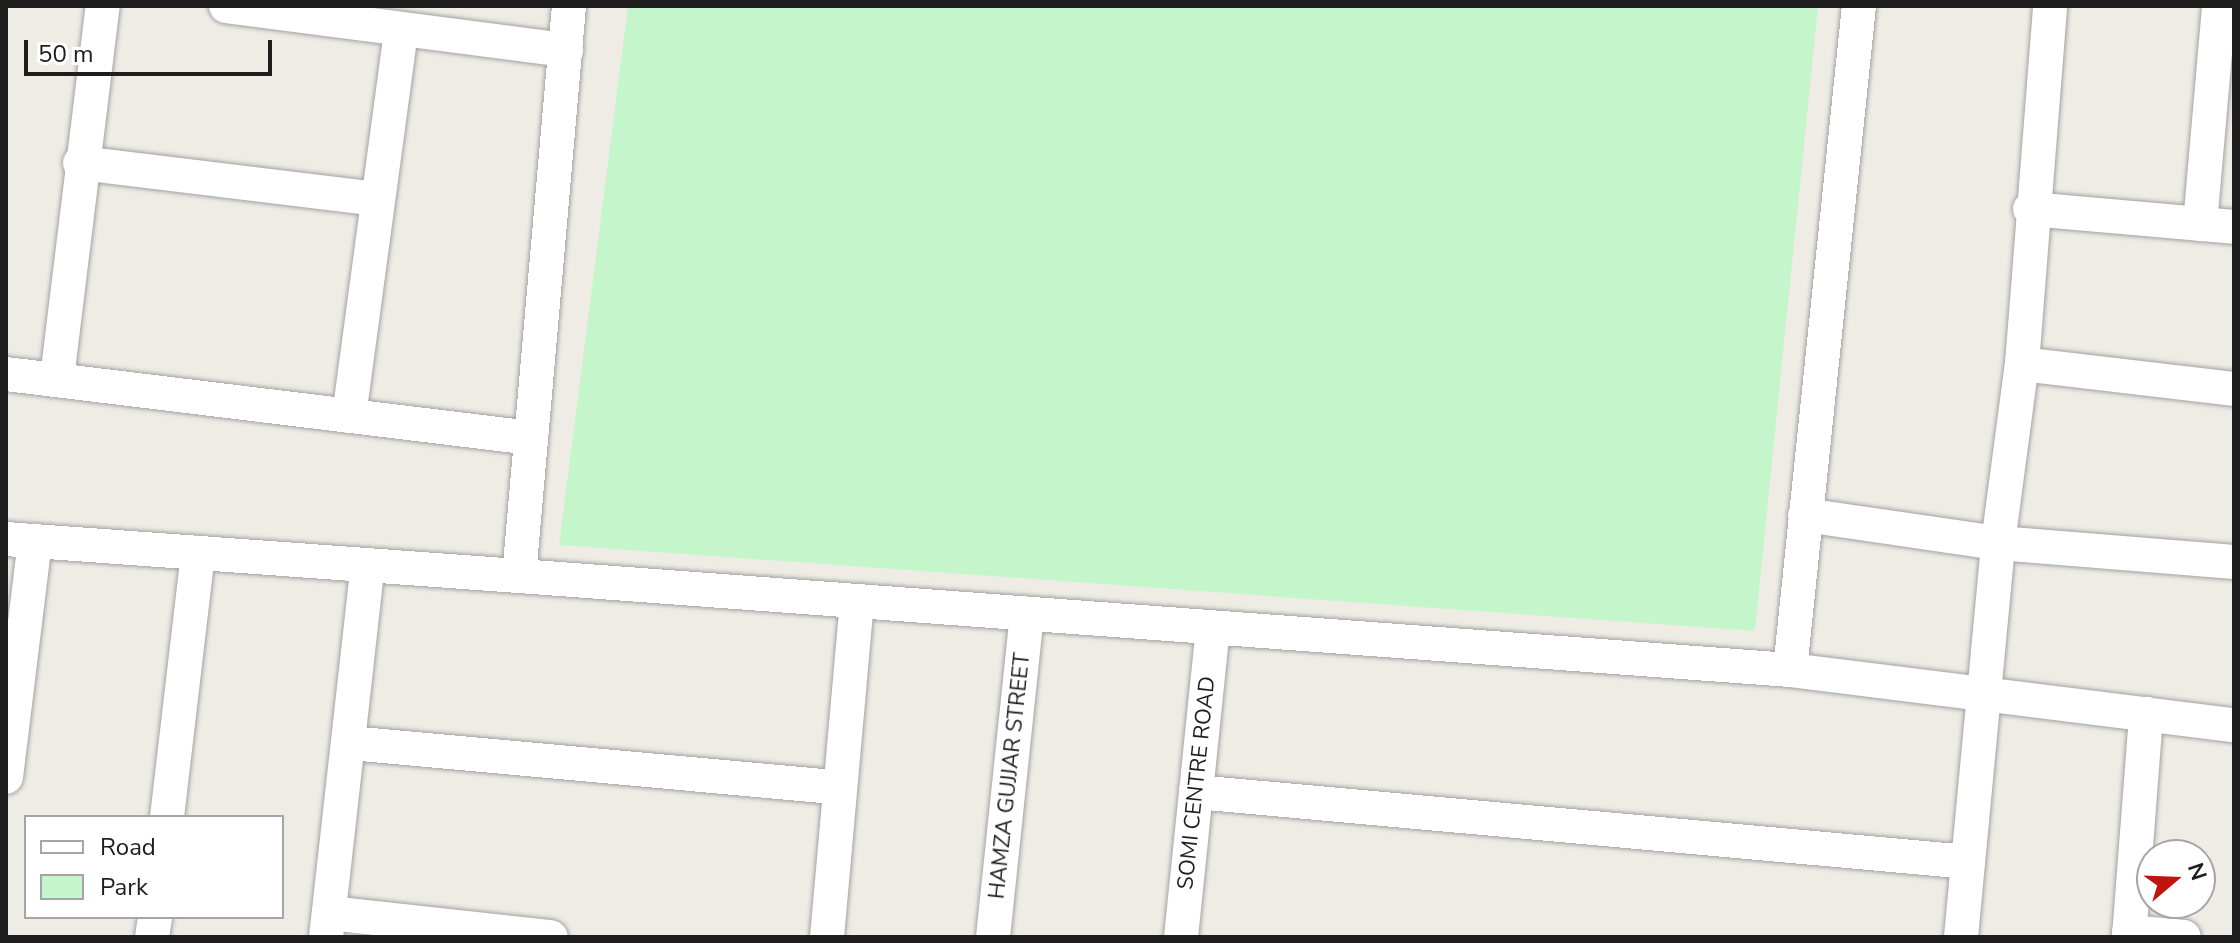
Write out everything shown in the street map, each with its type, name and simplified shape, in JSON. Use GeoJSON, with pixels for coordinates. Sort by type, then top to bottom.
{"type":"FeatureCollection","features":[{"type":"Feature","properties":{"kind":"street"},"geometry":{"type":"LineString","coordinates":[[57,378],[80,163],[103,6]]}},
{"type":"Feature","properties":{"kind":"street"},"geometry":{"type":"LineString","coordinates":[[226,6],[566,50]]}},
{"type":"Feature","properties":{"kind":"street"},"geometry":{"type":"LineString","coordinates":[[519,576],[569,6]]}},
{"type":"Feature","properties":{"kind":"street"},"geometry":{"type":"LineString","coordinates":[[1790,670],[1859,6]]}},
{"type":"Feature","properties":{"kind":"street"},"geometry":{"type":"LineString","coordinates":[[1961,937],[1998,543],[2022,364],[2030,209],[2050,6]]}},
{"type":"Feature","properties":{"kind":"street"},"geometry":{"type":"LineString","coordinates":[[2200,224],[2223,16]]}},
{"type":"Feature","properties":{"kind":"street"},"geometry":{"type":"LineString","coordinates":[[349,416],[401,29]]}},
{"type":"Feature","properties":{"kind":"street"},"geometry":{"type":"LineString","coordinates":[[80,163],[378,199]]}},
{"type":"Feature","properties":{"kind":"street"},"geometry":{"type":"LineString","coordinates":[[2030,209],[2234,227]]}},
{"type":"Feature","properties":{"kind":"street"},"geometry":{"type":"LineString","coordinates":[[2022,364],[2234,389]]}},
{"type":"Feature","properties":{"kind":"street"},"geometry":{"type":"LineString","coordinates":[[6,374],[531,438]]}},
{"type":"Feature","properties":{"kind":"street"},"geometry":{"type":"LineString","coordinates":[[1805,515],[1998,543],[2234,562]]}},
{"type":"Feature","properties":{"kind":"street"},"geometry":{"type":"LineString","coordinates":[[6,777],[20,540],[1790,670],[2234,725]]}},
{"type":"Feature","properties":{"kind":"street"},"geometry":{"type":"LineString","coordinates":[[167,815],[198,553]]}},
{"type":"Feature","properties":{"kind":"street"},"geometry":{"type":"LineString","coordinates":[[368,565],[327,925],[551,937]]}},
{"type":"Feature","properties":{"kind":"street"},"geometry":{"type":"LineString","coordinates":[[827,937],[857,601]]}},
{"type":"Feature","properties":{"kind":"street","name":"HAMZA GUJJAR STREET"},"geometry":{"type":"LineString","coordinates":[[993,937],[1027,614]]}},
{"type":"Feature","properties":{"kind":"street","name":"SOMI CENTRE ROAD"},"geometry":{"type":"LineString","coordinates":[[1181,937],[1213,628]]}},
{"type":"Feature","properties":{"kind":"street"},"geometry":{"type":"LineString","coordinates":[[2146,714],[2129,934],[2184,937]]}},
{"type":"Feature","properties":{"kind":"street"},"geometry":{"type":"LineString","coordinates":[[350,743],[840,788]]}},
{"type":"Feature","properties":{"kind":"street"},"geometry":{"type":"LineString","coordinates":[[1196,792],[1968,862]]}},
{"type":"Feature","properties":{"kind":"green space"},"geometry":{"type":"Polygon","coordinates":[[[628,6],[1818,6],[1755,631],[559,545],[628,6]]]}}]}
